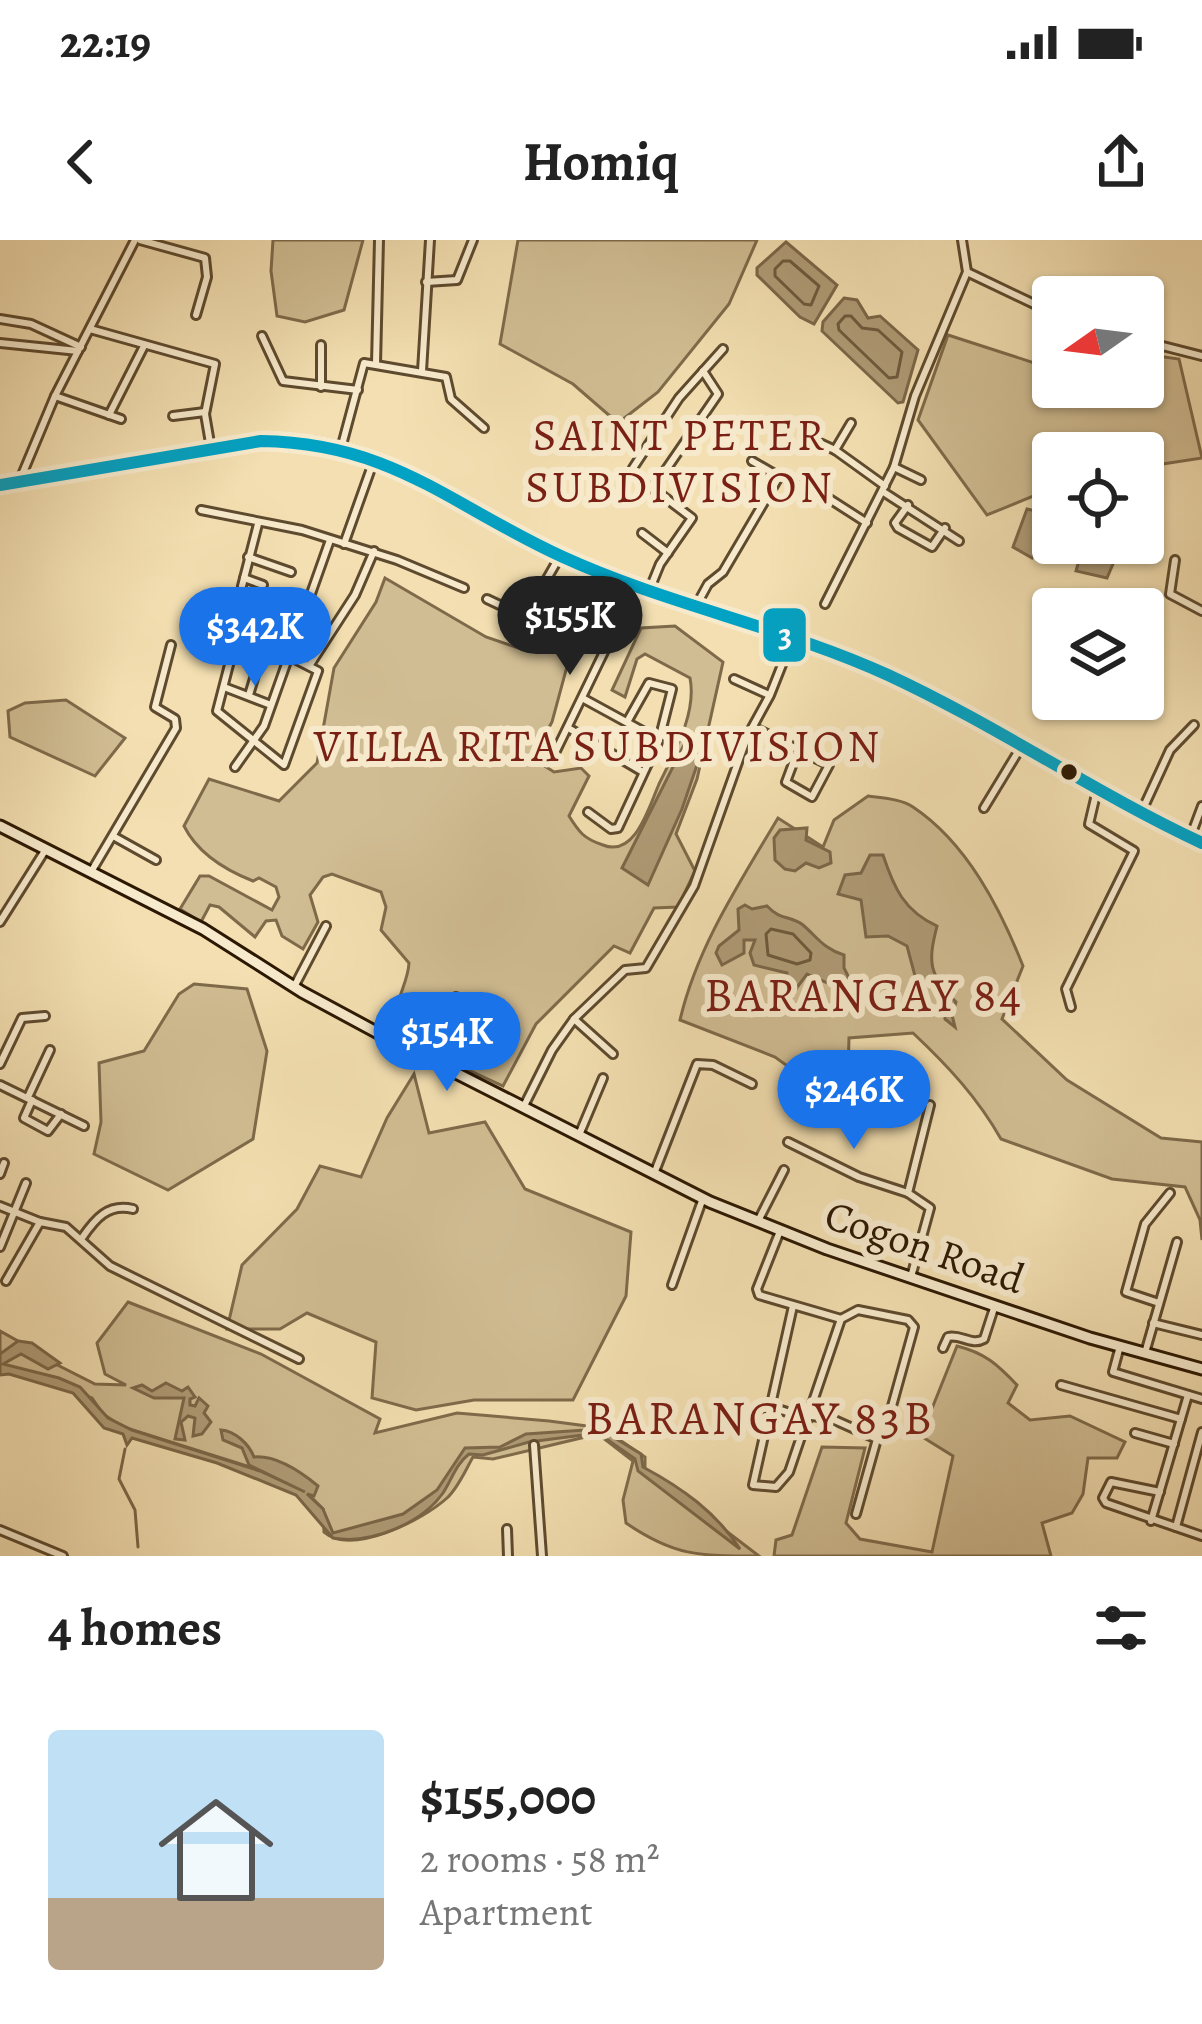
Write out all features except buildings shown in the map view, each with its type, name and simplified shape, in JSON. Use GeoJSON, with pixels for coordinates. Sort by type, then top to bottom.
{"type":"FeatureCollection","features":[{"type":"Feature","properties":{"kind":"street"},"geometry":{"type":"LineString","coordinates":[[19,482],[55,396],[137,240],[205,258],[207,277],[196,314]]}},
{"type":"Feature","properties":{"kind":"street"},"geometry":{"type":"LineString","coordinates":[[376,364],[379,240]]}},
{"type":"Feature","properties":{"kind":"street"},"geometry":{"type":"LineString","coordinates":[[422,371],[430,240]]}},
{"type":"Feature","properties":{"kind":"street"},"geometry":{"type":"LineString","coordinates":[[425,282],[457,280],[472,240]]}},
{"type":"Feature","properties":{"kind":"street"},"geometry":{"type":"LineString","coordinates":[[825,604],[894,467],[915,396],[967,272],[962,240]]}},
{"type":"Feature","properties":{"kind":"street"},"geometry":{"type":"LineString","coordinates":[[967,272],[1032,304]]}},
{"type":"Feature","properties":{"kind":"street"},"geometry":{"type":"LineString","coordinates":[[0,319],[31,324],[80,349]]}},
{"type":"Feature","properties":{"kind":"street"},"geometry":{"type":"LineString","coordinates":[[90,329],[214,364],[205,412],[211,449]]}},
{"type":"Feature","properties":{"kind":"street"},"geometry":{"type":"LineString","coordinates":[[262,336],[283,381],[358,390]]}},
{"type":"Feature","properties":{"kind":"street"},"geometry":{"type":"LineString","coordinates":[[0,343],[80,349]]}},
{"type":"Feature","properties":{"kind":"street"},"geometry":{"type":"LineString","coordinates":[[321,344],[321,387]]}},
{"type":"Feature","properties":{"kind":"street"},"geometry":{"type":"LineString","coordinates":[[109,415],[144,346]]}},
{"type":"Feature","properties":{"kind":"street"},"geometry":{"type":"LineString","coordinates":[[1164,346],[1202,356]]}},
{"type":"Feature","properties":{"kind":"street"},"geometry":{"type":"LineString","coordinates":[[649,592],[692,518],[634,474],[633,468],[659,427],[723,349]]}},
{"type":"Feature","properties":{"kind":"street"},"geometry":{"type":"LineString","coordinates":[[342,446],[362,364],[447,378],[451,399],[484,428]]}},
{"type":"Feature","properties":{"kind":"street"},"geometry":{"type":"LineString","coordinates":[[703,371],[725,403]]}},
{"type":"Feature","properties":{"kind":"street"},"geometry":{"type":"LineString","coordinates":[[654,488],[718,394]]}},
{"type":"Feature","properties":{"kind":"street"},"geometry":{"type":"LineString","coordinates":[[55,396],[122,419]]}},
{"type":"Feature","properties":{"kind":"street"},"geometry":{"type":"LineString","coordinates":[[173,416],[205,412]]}},
{"type":"Feature","properties":{"kind":"street"},"geometry":{"type":"LineString","coordinates":[[835,450],[851,423]]}},
{"type":"Feature","properties":{"kind":"street"},"geometry":{"type":"LineString","coordinates":[[0,485],[289,439],[342,446],[375,457],[560,556],[631,587],[794,637],[890,676],[1202,843]]}},
{"type":"Feature","properties":{"kind":"street"},"geometry":{"type":"LineString","coordinates":[[811,440],[835,450],[959,541]]}},
{"type":"Feature","properties":{"kind":"street"},"geometry":{"type":"LineString","coordinates":[[344,545],[375,457]]}},
{"type":"Feature","properties":{"kind":"street"},"geometry":{"type":"LineString","coordinates":[[752,461],[825,496],[866,523]]}},
{"type":"Feature","properties":{"kind":"street"},"geometry":{"type":"LineString","coordinates":[[894,467],[921,480]]}},
{"type":"Feature","properties":{"kind":"street"},"geometry":{"type":"LineString","coordinates":[[696,606],[708,584],[723,572],[778,476]]}},
{"type":"Feature","properties":{"kind":"street"},"geometry":{"type":"LineString","coordinates":[[908,505],[895,523],[898,528],[932,548],[944,529]]}},
{"type":"Feature","properties":{"kind":"street"},"geometry":{"type":"LineString","coordinates":[[201,510],[302,530],[374,551],[464,588]]}},
{"type":"Feature","properties":{"kind":"street"},"geometry":{"type":"LineString","coordinates":[[238,630],[318,671],[284,765],[218,713],[258,524]]}},
{"type":"Feature","properties":{"kind":"street"},"geometry":{"type":"LineString","coordinates":[[642,533],[668,553]]}},
{"type":"Feature","properties":{"kind":"street"},"geometry":{"type":"LineString","coordinates":[[236,766],[256,740],[271,705],[330,540]]}},
{"type":"Feature","properties":{"kind":"street"},"geometry":{"type":"LineString","coordinates":[[309,666],[355,595],[374,551]]}},
{"type":"Feature","properties":{"kind":"street"},"geometry":{"type":"LineString","coordinates":[[487,599],[526,617],[560,556]]}},
{"type":"Feature","properties":{"kind":"street"},"geometry":{"type":"LineString","coordinates":[[248,557],[292,572]]}},
{"type":"Feature","properties":{"kind":"street"},"geometry":{"type":"LineString","coordinates":[[1175,560],[1170,594],[1202,611]]}},
{"type":"Feature","properties":{"kind":"street"},"geometry":{"type":"LineString","coordinates":[[244,578],[263,585]]}},
{"type":"Feature","properties":{"kind":"street"},"geometry":{"type":"LineString","coordinates":[[553,758],[584,699],[631,587]]}},
{"type":"Feature","properties":{"kind":"street"},"geometry":{"type":"LineString","coordinates":[[241,602],[275,614],[283,594]]}},
{"type":"Feature","properties":{"kind":"street"},"geometry":{"type":"LineString","coordinates":[[523,1108],[552,1050],[574,1019],[620,973],[646,968],[688,898],[751,726],[770,695],[794,637]]}},
{"type":"Feature","properties":{"kind":"street"},"geometry":{"type":"LineString","coordinates":[[248,695],[265,642]]}},
{"type":"Feature","properties":{"kind":"street"},"geometry":{"type":"LineString","coordinates":[[91,872],[176,728],[175,719],[155,707],[171,645]]}},
{"type":"Feature","properties":{"kind":"street"},"geometry":{"type":"LineString","coordinates":[[734,680],[770,695]]}},
{"type":"Feature","properties":{"kind":"street"},"geometry":{"type":"LineString","coordinates":[[588,812],[615,830],[658,740],[672,689],[652,682],[645,686],[627,722]]}},
{"type":"Feature","properties":{"kind":"street"},"geometry":{"type":"LineString","coordinates":[[224,687],[271,705]]}},
{"type":"Feature","properties":{"kind":"street"},"geometry":{"type":"LineString","coordinates":[[584,699],[658,740]]}},
{"type":"Feature","properties":{"kind":"street"},"geometry":{"type":"LineString","coordinates":[[1141,813],[1170,750],[1194,724]]}},
{"type":"Feature","properties":{"kind":"street"},"geometry":{"type":"LineString","coordinates":[[751,726],[829,765],[812,797],[786,782],[798,751]]}},
{"type":"Feature","properties":{"kind":"street"},"geometry":{"type":"LineString","coordinates":[[570,729],[644,772]]}},
{"type":"Feature","properties":{"kind":"street"},"geometry":{"type":"LineString","coordinates":[[984,808],[1021,747]]}},
{"type":"Feature","properties":{"kind":"street"},"geometry":{"type":"LineString","coordinates":[[1072,1007],[1066,989],[1134,851],[1089,824],[1097,790]]}},
{"type":"Feature","properties":{"kind":"street"},"geometry":{"type":"LineString","coordinates":[[1190,838],[1202,806]]}},
{"type":"Feature","properties":{"kind":"street","name":"Cogon Road"},"geometry":{"type":"LineString","coordinates":[[0,826],[202,929],[294,987],[428,1058],[703,1198],[780,1231],[994,1305],[1202,1369]]}},
{"type":"Feature","properties":{"kind":"street"},"geometry":{"type":"LineString","coordinates":[[113,836],[156,860]]}},
{"type":"Feature","properties":{"kind":"street"},"geometry":{"type":"LineString","coordinates":[[0,922],[46,847]]}},
{"type":"Feature","properties":{"kind":"street"},"geometry":{"type":"LineString","coordinates":[[294,987],[326,926]]}},
{"type":"Feature","properties":{"kind":"street"},"geometry":{"type":"LineString","coordinates":[[428,1058],[456,997]]}},
{"type":"Feature","properties":{"kind":"street"},"geometry":{"type":"LineString","coordinates":[[0,1064],[22,1018],[45,1016]]}},
{"type":"Feature","properties":{"kind":"street"},"geometry":{"type":"LineString","coordinates":[[574,1019],[613,1054]]}},
{"type":"Feature","properties":{"kind":"street"},"geometry":{"type":"LineString","coordinates":[[50,1050],[24,1118],[48,1131],[61,1114]]}},
{"type":"Feature","properties":{"kind":"street"},"geometry":{"type":"LineString","coordinates":[[654,1174],[697,1064],[713,1065],[752,1084]]}},
{"type":"Feature","properties":{"kind":"street"},"geometry":{"type":"LineString","coordinates":[[578,1137],[603,1078]]}},
{"type":"Feature","properties":{"kind":"street"},"geometry":{"type":"LineString","coordinates":[[0,1084],[84,1126]]}},
{"type":"Feature","properties":{"kind":"street"},"geometry":{"type":"LineString","coordinates":[[908,1193],[930,1105]]}},
{"type":"Feature","properties":{"kind":"street"},"geometry":{"type":"LineString","coordinates":[[788,1142],[859,1177],[908,1193],[930,1208],[911,1276]]}},
{"type":"Feature","properties":{"kind":"street"},"geometry":{"type":"LineString","coordinates":[[0,1174],[4,1163]]}},
{"type":"Feature","properties":{"kind":"street"},"geometry":{"type":"LineString","coordinates":[[758,1222],[784,1170]]}},
{"type":"Feature","properties":{"kind":"street"},"geometry":{"type":"LineString","coordinates":[[0,1247],[26,1183]]}},
{"type":"Feature","properties":{"kind":"street"},"geometry":{"type":"LineString","coordinates":[[1159,1303],[1126,1292],[1145,1224],[1170,1193]]}},
{"type":"Feature","properties":{"kind":"street"},"geometry":{"type":"LineString","coordinates":[[672,1285],[703,1198]]}},
{"type":"Feature","properties":{"kind":"street"},"geometry":{"type":"LineString","coordinates":[[0,1206],[66,1227],[110,1266],[299,1359]]}},
{"type":"Feature","properties":{"kind":"street"},"geometry":{"type":"LineString","coordinates":[[82,1238],[114,1207],[133,1209]]}},
{"type":"Feature","properties":{"kind":"street"},"geometry":{"type":"LineString","coordinates":[[7,1281],[40,1222]]}},
{"type":"Feature","properties":{"kind":"street"},"geometry":{"type":"LineString","coordinates":[[780,1231],[757,1289],[764,1298],[841,1319],[858,1310],[913,1323],[887,1424]]}},
{"type":"Feature","properties":{"kind":"street"},"geometry":{"type":"LineString","coordinates":[[1145,1353],[1177,1242]]}},
{"type":"Feature","properties":{"kind":"street"},"geometry":{"type":"LineString","coordinates":[[943,1348],[952,1335],[974,1342],[984,1339],[994,1305]]}},
{"type":"Feature","properties":{"kind":"street"},"geometry":{"type":"LineString","coordinates":[[793,1306],[753,1485],[766,1489],[782,1484],[798,1453],[841,1319]]}},
{"type":"Feature","properties":{"kind":"street"},"geometry":{"type":"LineString","coordinates":[[1153,1323],[1202,1335]]}},
{"type":"Feature","properties":{"kind":"street"},"geometry":{"type":"LineString","coordinates":[[1120,1346],[1113,1372],[1202,1399]]}},
{"type":"Feature","properties":{"kind":"street"},"geometry":{"type":"LineString","coordinates":[[1060,1385],[1181,1419]]}},
{"type":"Feature","properties":{"kind":"street"},"geometry":{"type":"LineString","coordinates":[[1151,1521],[1188,1395]]}},
{"type":"Feature","properties":{"kind":"street"},"geometry":{"type":"LineString","coordinates":[[771,1407],[809,1418],[830,1418],[877,1439],[856,1514]]}},
{"type":"Feature","properties":{"kind":"street"},"geometry":{"type":"LineString","coordinates":[[1176,1529],[1202,1432]]}},
{"type":"Feature","properties":{"kind":"street"},"geometry":{"type":"LineString","coordinates":[[1135,1433],[1174,1444]]}},
{"type":"Feature","properties":{"kind":"street"},"geometry":{"type":"LineString","coordinates":[[534,1445],[542,1556]]}},
{"type":"Feature","properties":{"kind":"street"},"geometry":{"type":"LineString","coordinates":[[1160,1492],[1111,1482],[1104,1489],[1106,1503],[1176,1529],[1201,1532]]}},
{"type":"Feature","properties":{"kind":"street"},"geometry":{"type":"LineString","coordinates":[[507,1529],[508,1556]]}},
{"type":"Feature","properties":{"kind":"street"},"geometry":{"type":"LineString","coordinates":[[0,1530],[63,1556]]}},
{"type":"Feature","properties":{"kind":"shaded area"},"geometry":{"type":"Polygon","coordinates":[[[273,240],[363,240],[344,310],[305,322],[277,316],[271,271],[273,240]]]}},
{"type":"Feature","properties":{"kind":"shaded area"},"geometry":{"type":"Polygon","coordinates":[[[518,240],[757,240],[729,304],[658,392],[618,423],[573,384],[500,344],[518,240]]]}},
{"type":"Feature","properties":{"kind":"shaded area"},"geometry":{"type":"Polygon","coordinates":[[[948,335],[1032,362],[1032,408],[1164,408],[1164,357],[1179,359],[1202,458],[1164,464],[1164,432],[1032,432],[1032,497],[987,515],[918,420],[948,335]]]}},
{"type":"Feature","properties":{"kind":"shaded area"},"geometry":{"type":"Polygon","coordinates":[[[385,578],[486,637],[527,651],[547,634],[572,648],[552,722],[532,758],[554,772],[581,768],[589,776],[569,816],[583,834],[603,845],[624,844],[639,828],[677,746],[690,705],[690,678],[645,654],[637,659],[625,697],[612,690],[641,628],[675,626],[723,662],[697,779],[676,834],[695,871],[678,907],[654,908],[630,953],[614,946],[536,1024],[503,1086],[460,1066],[468,1050],[480,1055],[494,1049],[508,1026],[486,1011],[477,1014],[469,1031],[427,1006],[419,1027],[398,1020],[409,963],[381,930],[386,907],[381,892],[332,874],[323,877],[310,895],[318,922],[303,949],[282,936],[276,920],[266,921],[255,937],[219,907],[210,905],[201,922],[180,909],[200,876],[209,876],[272,910],[279,897],[276,887],[223,866],[197,845],[184,826],[209,779],[279,801],[317,763],[334,668],[376,602],[385,578]]]}},
{"type":"Feature","properties":{"kind":"shaded area"},"geometry":{"type":"Polygon","coordinates":[[[66,700],[125,738],[95,776],[10,737],[8,711],[25,703],[66,700]]]}},
{"type":"Feature","properties":{"kind":"shaded area"},"geometry":{"type":"Polygon","coordinates":[[[868,796],[913,807],[950,839],[980,878],[1023,966],[1002,1019],[1067,1080],[1161,1138],[1202,1142],[1202,1240],[1200,1220],[1185,1187],[1112,1179],[1001,1139],[961,1083],[913,1033],[849,1038],[847,1109],[775,1057],[680,1020],[708,941],[778,818],[823,847],[834,820],[868,796]]]}},
{"type":"Feature","properties":{"kind":"shaded area"},"geometry":{"type":"Polygon","coordinates":[[[194,984],[247,989],[267,1051],[253,1139],[168,1190],[94,1154],[101,1122],[99,1063],[144,1051],[179,994],[194,984]]]}},
{"type":"Feature","properties":{"kind":"shaded area"},"geometry":{"type":"Polygon","coordinates":[[[414,1074],[429,1133],[485,1122],[525,1189],[631,1232],[626,1296],[573,1400],[474,1400],[416,1410],[372,1398],[376,1342],[307,1313],[280,1329],[227,1329],[242,1265],[297,1209],[320,1166],[361,1177],[387,1118],[414,1074]]]}},
{"type":"Feature","properties":{"kind":"shaded area"},"geometry":{"type":"Polygon","coordinates":[[[128,1302],[261,1354],[380,1419],[375,1433],[457,1413],[602,1428],[645,1457],[645,1469],[759,1556],[688,1552],[658,1542],[626,1523],[623,1500],[633,1461],[598,1434],[493,1459],[473,1457],[451,1494],[422,1516],[369,1538],[336,1538],[324,1532],[323,1509],[307,1493],[260,1470],[123,1427],[103,1414],[92,1398],[0,1364],[6,1351],[0,1354],[0,1331],[95,1384],[126,1385],[105,1374],[97,1343],[128,1302]]]}},
{"type":"Feature","properties":{"kind":"shaded area"},"geometry":{"type":"Polygon","coordinates":[[[957,1346],[997,1365],[1017,1385],[1008,1403],[1030,1420],[1070,1416],[1125,1442],[1117,1458],[1088,1458],[1083,1494],[1072,1513],[1042,1523],[1051,1556],[774,1556],[776,1540],[792,1535],[822,1447],[865,1448],[846,1523],[860,1539],[932,1552],[953,1456],[924,1438],[925,1426],[957,1346]]]}},
{"type":"Feature","properties":{"kind":"water"},"geometry":{"type":"Polygon","coordinates":[[[786,242],[837,285],[814,324],[800,317],[757,275],[757,268],[786,242]]]}},
{"type":"Feature","properties":{"kind":"water"},"geometry":{"type":"Polygon","coordinates":[[[844,298],[857,300],[868,318],[880,316],[918,350],[903,402],[898,403],[822,331],[823,322],[844,298]]]}},
{"type":"Feature","properties":{"kind":"water"},"geometry":{"type":"Polygon","coordinates":[[[1027,509],[1032,510],[1032,558],[1013,547],[1027,509]]]}},
{"type":"Feature","properties":{"kind":"water"},"geometry":{"type":"Polygon","coordinates":[[[1078,564],[1113,564],[1107,578],[1076,571],[1078,564]]]}},
{"type":"Feature","properties":{"kind":"water"},"geometry":{"type":"Polygon","coordinates":[[[709,730],[682,809],[648,885],[622,868],[687,739],[709,730]]]}},
{"type":"Feature","properties":{"kind":"water"},"geometry":{"type":"Polygon","coordinates":[[[807,828],[806,840],[830,852],[831,863],[785,869],[775,860],[774,838],[780,830],[807,828]]]}},
{"type":"Feature","properties":{"kind":"water"},"geometry":{"type":"Polygon","coordinates":[[[870,855],[883,855],[902,897],[937,926],[933,967],[956,1002],[955,1027],[945,1019],[947,1002],[936,987],[915,976],[907,946],[888,936],[866,937],[861,900],[838,894],[845,875],[861,873],[870,855]]]}},
{"type":"Feature","properties":{"kind":"water"},"geometry":{"type":"Polygon","coordinates":[[[745,905],[752,909],[767,906],[844,955],[852,984],[845,999],[834,986],[807,974],[784,1005],[787,973],[754,965],[750,953],[755,940],[744,940],[744,953],[722,965],[716,953],[739,930],[738,909],[745,905]]]}},
{"type":"Feature","properties":{"kind":"water"},"geometry":{"type":"Polygon","coordinates":[[[18,1341],[32,1343],[60,1363],[48,1369],[21,1354],[3,1364],[80,1387],[108,1418],[132,1430],[260,1471],[305,1492],[249,1465],[242,1448],[223,1440],[221,1430],[241,1439],[254,1457],[296,1470],[318,1486],[314,1496],[307,1494],[323,1509],[333,1533],[403,1514],[437,1490],[465,1448],[500,1447],[526,1434],[600,1429],[641,1454],[643,1467],[697,1502],[740,1549],[638,1471],[635,1459],[598,1433],[469,1454],[422,1514],[379,1535],[333,1538],[296,1495],[217,1463],[132,1438],[127,1445],[123,1434],[104,1428],[73,1393],[0,1375],[0,1354],[18,1341]]]}},
{"type":"Feature","properties":{"kind":"water"},"geometry":{"type":"Polygon","coordinates":[[[166,1383],[182,1391],[188,1387],[195,1397],[190,1405],[195,1406],[199,1398],[208,1406],[204,1413],[211,1422],[202,1434],[193,1436],[195,1418],[188,1416],[181,1422],[185,1440],[175,1439],[184,1398],[154,1398],[133,1388],[142,1385],[152,1391],[166,1383]]]}},
{"type":"Feature","properties":{"kind":"waterway"},"geometry":{"type":"LineString","coordinates":[[125,1449],[119,1479],[135,1510],[138,1547]]}},
{"type":"Feature","properties":{"kind":"transit line","name":"3"},"geometry":{"type":"LineString","coordinates":[[0,485],[261,441],[348,453],[420,481],[603,574],[888,675],[1202,843]]}},
{"type":"Feature","properties":{"kind":"district","name":"SAINT PETER SUBDIVISION"},"geometry":{"type":"Point","coordinates":[680,460]}},
{"type":"Feature","properties":{"kind":"district","name":"VILLA RITA SUBDIVISION"},"geometry":{"type":"Point","coordinates":[598,745]}},
{"type":"Feature","properties":{"kind":"district","name":"BARANGAY 84"},"geometry":{"type":"Point","coordinates":[864,994]}},
{"type":"Feature","properties":{"kind":"district","name":"BARANGAY 83B"},"geometry":{"type":"Point","coordinates":[760,1417]}}]}
